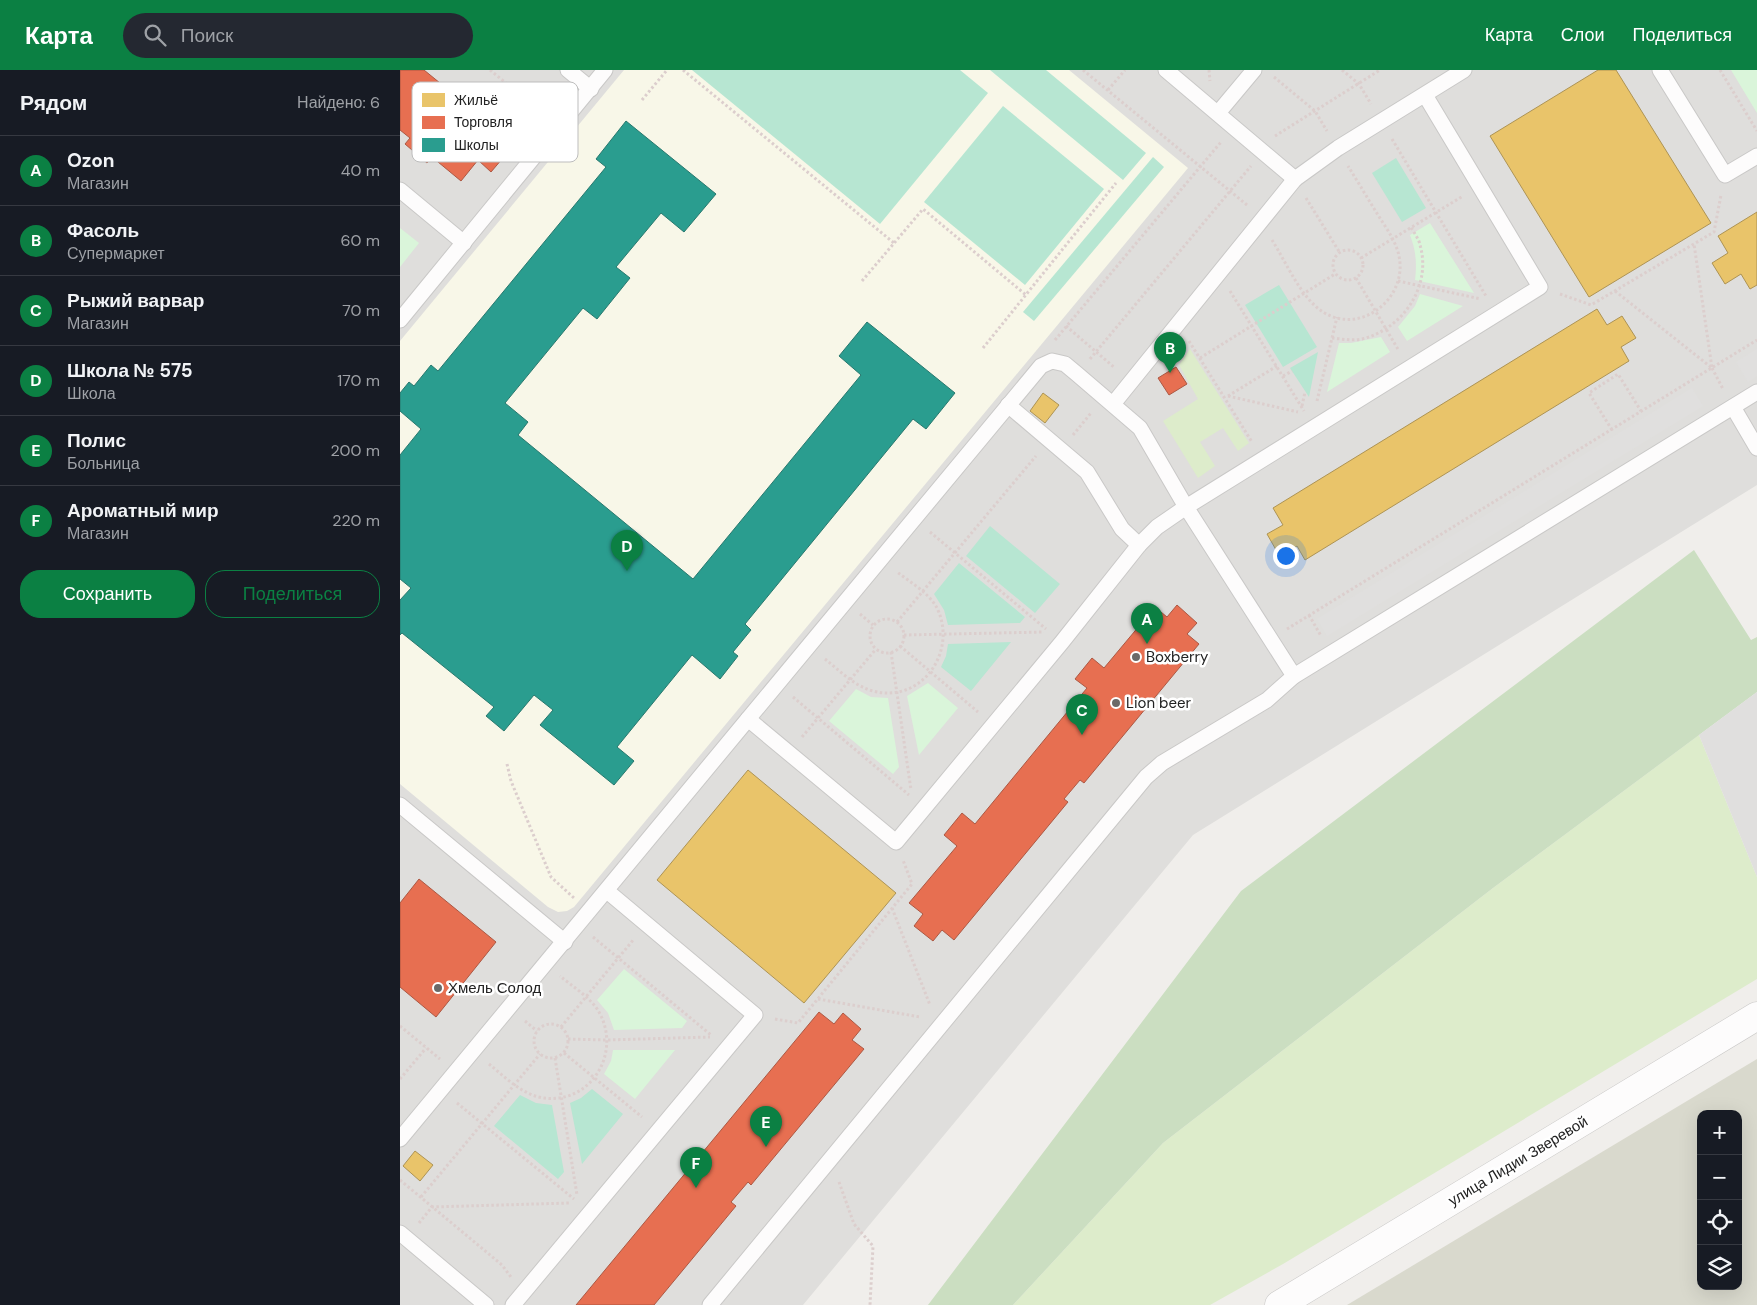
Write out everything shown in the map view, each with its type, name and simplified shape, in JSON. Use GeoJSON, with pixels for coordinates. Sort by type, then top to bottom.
{"type":"FeatureCollection","features":[{"type":"Feature","properties":{"kind":"street","name":"улица Лидии Зверевой"},"geometry":{"type":"LineString","coordinates":[[1280,1305],[1757,1016]]}},
{"type":"Feature","properties":{"kind":"lane"},"geometry":{"type":"LineString","coordinates":[[568,70],[591,89]]}},
{"type":"Feature","properties":{"kind":"lane"},"geometry":{"type":"LineString","coordinates":[[578,104],[605,70]]}},
{"type":"Feature","properties":{"kind":"lane"},"geometry":{"type":"LineString","coordinates":[[1166,70],[1234,126],[1295,180]]}},
{"type":"Feature","properties":{"kind":"lane"},"geometry":{"type":"LineString","coordinates":[[1218,114],[1254,70]]}},
{"type":"Feature","properties":{"kind":"lane"},"geometry":{"type":"LineString","coordinates":[[1108,400],[1132,381],[1295,180],[1338,148],[1464,70]]}},
{"type":"Feature","properties":{"kind":"lane"},"geometry":{"type":"LineString","coordinates":[[1660,70],[1726,175],[1757,156]]}},
{"type":"Feature","properties":{"kind":"lane"},"geometry":{"type":"LineString","coordinates":[[748,719],[896,842],[1139,545],[1157,527],[1186,507],[1540,287],[1425,94]]}},
{"type":"Feature","properties":{"kind":"lane"},"geometry":{"type":"LineString","coordinates":[[400,320],[530,162]]}},
{"type":"Feature","properties":{"kind":"lane"},"geometry":{"type":"LineString","coordinates":[[400,190],[464,243]]}},
{"type":"Feature","properties":{"kind":"lane"},"geometry":{"type":"LineString","coordinates":[[400,1139],[1041,366],[1052,361],[1065,364],[1140,428],[1186,507],[1294,676]]}},
{"type":"Feature","properties":{"kind":"lane"},"geometry":{"type":"LineString","coordinates":[[710,1305],[1139,784],[1162,763],[1267,700],[1294,676],[1730,401],[1757,392]]}},
{"type":"Feature","properties":{"kind":"lane"},"geometry":{"type":"LineString","coordinates":[[1730,401],[1757,448]]}},
{"type":"Feature","properties":{"kind":"lane"},"geometry":{"type":"LineString","coordinates":[[1008,405],[1088,472],[1122,529],[1139,545]]}},
{"type":"Feature","properties":{"kind":"lane"},"geometry":{"type":"LineString","coordinates":[[400,805],[565,942]]}},
{"type":"Feature","properties":{"kind":"lane"},"geometry":{"type":"LineString","coordinates":[[513,1305],[755,1015],[607,891]]}},
{"type":"Feature","properties":{"kind":"lane"},"geometry":{"type":"LineString","coordinates":[[403,1236],[486,1305]]}},
{"type":"Feature","properties":{"kind":"path"},"geometry":{"type":"LineString","coordinates":[[490,70],[505,82]]}},
{"type":"Feature","properties":{"kind":"path"},"geometry":{"type":"LineString","coordinates":[[642,100],[667,70]]}},
{"type":"Feature","properties":{"kind":"path"},"geometry":{"type":"LineString","coordinates":[[683,70],[894,243]]}},
{"type":"Feature","properties":{"kind":"path"},"geometry":{"type":"LineString","coordinates":[[1084,70],[1252,209],[1304,293],[1313,304],[1324,313],[1337,317],[1358,318],[1376,311],[1385,304],[1394,292],[1400,269],[1399,255],[1393,239],[1348,164]]}},
{"type":"Feature","properties":{"kind":"path"},"geometry":{"type":"LineString","coordinates":[[1108,90],[1125,70]]}},
{"type":"Feature","properties":{"kind":"path"},"geometry":{"type":"LineString","coordinates":[[1342,70],[1359,84],[1373,107]]}},
{"type":"Feature","properties":{"kind":"path"},"geometry":{"type":"LineString","coordinates":[[1077,374],[1277,134],[1380,70]]}},
{"type":"Feature","properties":{"kind":"path"},"geometry":{"type":"LineString","coordinates":[[1720,70],[1757,132]]}},
{"type":"Feature","properties":{"kind":"path"},"geometry":{"type":"LineString","coordinates":[[1273,76],[1315,111],[1329,134]]}},
{"type":"Feature","properties":{"kind":"path"},"geometry":{"type":"LineString","coordinates":[[1052,361],[1055,340],[1234,126]]}},
{"type":"Feature","properties":{"kind":"path"},"geometry":{"type":"LineString","coordinates":[[1391,138],[1489,301],[1398,281]]}},
{"type":"Feature","properties":{"kind":"path"},"geometry":{"type":"LineString","coordinates":[[1540,287],[1591,305],[1714,232],[1726,175]]}},
{"type":"Feature","properties":{"kind":"path"},"geometry":{"type":"LineString","coordinates":[[1295,180],[1340,253]]}},
{"type":"Feature","properties":{"kind":"path"},"geometry":{"type":"LineString","coordinates":[[983,348],[1116,183]]}},
{"type":"Feature","properties":{"kind":"path"},"geometry":{"type":"LineString","coordinates":[[1361,258],[1481,186]]}},
{"type":"Feature","properties":{"kind":"path"},"geometry":{"type":"LineString","coordinates":[[862,281],[923,209],[1026,294]]}},
{"type":"Feature","properties":{"kind":"path"},"geometry":{"type":"LineString","coordinates":[[1332,338],[1360,339],[1386,329],[1399,320],[1407,310],[1420,286],[1423,258],[1420,242],[1411,228]]}},
{"type":"Feature","properties":{"kind":"path"},"geometry":{"type":"LineString","coordinates":[[1694,244],[1712,368],[1730,401]]}},
{"type":"Feature","properties":{"kind":"path"},"geometry":{"type":"LineString","coordinates":[[1354,251],[1361,258],[1363,262],[1362,271],[1356,278],[1342,280],[1335,274],[1334,260],[1340,253],[1354,251]]}},
{"type":"Feature","properties":{"kind":"path"},"geometry":{"type":"LineString","coordinates":[[1219,274],[1306,414]]}},
{"type":"Feature","properties":{"kind":"path"},"geometry":{"type":"LineString","coordinates":[[1200,358],[1335,274]]}},
{"type":"Feature","properties":{"kind":"path"},"geometry":{"type":"LineString","coordinates":[[1356,278],[1410,368]]}},
{"type":"Feature","properties":{"kind":"path"},"geometry":{"type":"LineString","coordinates":[[1615,291],[1712,368]]}},
{"type":"Feature","properties":{"kind":"path"},"geometry":{"type":"LineString","coordinates":[[1315,408],[1337,317]]}},
{"type":"Feature","properties":{"kind":"path"},"geometry":{"type":"LineString","coordinates":[[1178,324],[1226,397],[1263,459]]}},
{"type":"Feature","properties":{"kind":"path"},"geometry":{"type":"LineString","coordinates":[[1066,326],[1132,381]]}},
{"type":"Feature","properties":{"kind":"path"},"geometry":{"type":"LineString","coordinates":[[1285,630],[1757,340]]}},
{"type":"Feature","properties":{"kind":"path"},"geometry":{"type":"LineString","coordinates":[[1226,397],[1277,366]]}},
{"type":"Feature","properties":{"kind":"path"},"geometry":{"type":"LineString","coordinates":[[1283,376],[1292,371]]}},
{"type":"Feature","properties":{"kind":"path"},"geometry":{"type":"LineString","coordinates":[[1612,430],[1589,393],[1618,374],[1641,411]]}},
{"type":"Feature","properties":{"kind":"path"},"geometry":{"type":"LineString","coordinates":[[1302,407],[1305,392]]}},
{"type":"Feature","properties":{"kind":"path"},"geometry":{"type":"LineString","coordinates":[[1226,397],[1306,414],[1311,411]]}},
{"type":"Feature","properties":{"kind":"path"},"geometry":{"type":"LineString","coordinates":[[1061,450],[1108,400]]}},
{"type":"Feature","properties":{"kind":"path"},"geometry":{"type":"LineString","coordinates":[[897,622],[1049,440]]}},
{"type":"Feature","properties":{"kind":"path"},"geometry":{"type":"LineString","coordinates":[[904,635],[1050,632],[914,519]]}},
{"type":"Feature","properties":{"kind":"path"},"geometry":{"type":"LineString","coordinates":[[810,645],[850,680],[873,691],[896,692],[908,689],[920,682],[930,672],[938,661],[942,650],[943,635],[936,606],[922,592],[881,559]]}},
{"type":"Feature","properties":{"kind":"path"},"geometry":{"type":"LineString","coordinates":[[1309,615],[1323,640]]}},
{"type":"Feature","properties":{"kind":"path"},"geometry":{"type":"LineString","coordinates":[[887,618],[901,626],[904,635],[900,646],[891,652],[883,653],[876,649],[869,635],[877,621],[887,618]]}},
{"type":"Feature","properties":{"kind":"path"},"geometry":{"type":"LineString","coordinates":[[900,646],[994,724]]}},
{"type":"Feature","properties":{"kind":"path"},"geometry":{"type":"LineString","coordinates":[[789,753],[876,649]]}},
{"type":"Feature","properties":{"kind":"path"},"geometry":{"type":"LineString","coordinates":[[777,684],[913,798],[891,652]]}},
{"type":"Feature","properties":{"kind":"path"},"geometry":{"type":"LineString","coordinates":[[507,764],[510,780],[551,877],[579,902]]}},
{"type":"Feature","properties":{"kind":"path"},"geometry":{"type":"LineString","coordinates":[[755,1015],[798,1023],[912,884],[896,842]]}},
{"type":"Feature","properties":{"kind":"path"},"geometry":{"type":"LineString","coordinates":[[892,908],[931,1008]]}},
{"type":"Feature","properties":{"kind":"path"},"geometry":{"type":"LineString","coordinates":[[561,1028],[646,924]]}},
{"type":"Feature","properties":{"kind":"path"},"geometry":{"type":"LineString","coordinates":[[568,1039],[608,1040],[714,1037],[579,925]]}},
{"type":"Feature","properties":{"kind":"path"},"geometry":{"type":"LineString","coordinates":[[474,1051],[515,1085],[531,1094],[544,1098],[573,1094],[584,1088],[594,1077],[601,1068],[606,1055],[608,1040],[606,1024],[598,1010],[586,998],[546,964]]}},
{"type":"Feature","properties":{"kind":"path"},"geometry":{"type":"LineString","coordinates":[[818,999],[924,1017]]}},
{"type":"Feature","properties":{"kind":"path"},"geometry":{"type":"LineString","coordinates":[[546,1025],[557,1025],[564,1030],[568,1039],[564,1053],[555,1058],[550,1059],[540,1054],[534,1046],[537,1031],[546,1025]]}},
{"type":"Feature","properties":{"kind":"path"},"geometry":{"type":"LineString","coordinates":[[400,1026],[456,1073]]}},
{"type":"Feature","properties":{"kind":"path"},"geometry":{"type":"LineString","coordinates":[[400,1079],[426,1048]]}},
{"type":"Feature","properties":{"kind":"path"},"geometry":{"type":"LineString","coordinates":[[564,1053],[659,1131]]}},
{"type":"Feature","properties":{"kind":"path"},"geometry":{"type":"LineString","coordinates":[[420,1197],[540,1054]]}},
{"type":"Feature","properties":{"kind":"path"},"geometry":{"type":"LineString","coordinates":[[555,1058],[578,1203]]}},
{"type":"Feature","properties":{"kind":"path"},"geometry":{"type":"LineString","coordinates":[[442,1089],[578,1203]]}},
{"type":"Feature","properties":{"kind":"path"},"geometry":{"type":"LineString","coordinates":[[832,1187],[838,1179],[854,1224],[873,1246],[870,1305]]}},
{"type":"Feature","properties":{"kind":"path"},"geometry":{"type":"LineString","coordinates":[[400,1180],[502,1265],[524,1293]]}},
{"type":"Feature","properties":{"kind":"path"},"geometry":{"type":"LineString","coordinates":[[403,1236],[432,1207],[578,1203]]}},
{"type":"Feature","properties":{"kind":"shaded area"},"geometry":{"type":"Polygon","coordinates":[[[400,70],[1757,70],[1757,485],[1193,835],[803,1305],[400,1305],[400,70]]]}},
{"type":"Feature","properties":{"kind":"shaded area"},"geometry":{"type":"Polygon","coordinates":[[[624,70],[1069,70],[1188,168],[574,907],[567,911],[558,912],[548,907],[400,784],[400,341],[548,162],[578,162],[578,126],[624,70]]]}},
{"type":"Feature","properties":{"kind":"shaded area"},"geometry":{"type":"Polygon","coordinates":[[[1757,349],[1757,376],[1748,382],[1736,362],[1757,349]]]}},
{"type":"Feature","properties":{"kind":"shaded area"},"geometry":{"type":"Polygon","coordinates":[[[1692,388],[1703,406],[1327,636],[1317,619],[1692,388]]]}},
{"type":"Feature","properties":{"kind":"shaded area"},"geometry":{"type":"Polygon","coordinates":[[[1757,692],[1757,877],[1699,735],[1757,692]]]}},
{"type":"Feature","properties":{"kind":"shaded area"},"geometry":{"type":"Polygon","coordinates":[[[1757,1059],[1757,1305],[1347,1305],[1757,1059]]]}},
{"type":"Feature","properties":{"kind":"green space"},"geometry":{"type":"Polygon","coordinates":[[[692,70],[960,70],[988,93],[880,224],[692,70]]]}},
{"type":"Feature","properties":{"kind":"green space"},"geometry":{"type":"Polygon","coordinates":[[[990,70],[1046,70],[1146,153],[1123,180],[990,70]]]}},
{"type":"Feature","properties":{"kind":"green space"},"geometry":{"type":"Polygon","coordinates":[[[1731,70],[1757,70],[1757,113],[1731,70]]]}},
{"type":"Feature","properties":{"kind":"green space"},"geometry":{"type":"Polygon","coordinates":[[[1003,106],[1104,189],[1025,285],[924,202],[1003,106]]]}},
{"type":"Feature","properties":{"kind":"green space"},"geometry":{"type":"Polygon","coordinates":[[[1153,157],[1164,167],[1034,321],[1023,312],[1153,157]]]}},
{"type":"Feature","properties":{"kind":"green space"},"geometry":{"type":"Polygon","coordinates":[[[1396,158],[1426,208],[1402,222],[1372,173],[1396,158]]]}},
{"type":"Feature","properties":{"kind":"green space"},"geometry":{"type":"Polygon","coordinates":[[[1430,223],[1474,293],[1415,280],[1416,257],[1410,235],[1430,223]]]}},
{"type":"Feature","properties":{"kind":"green space"},"geometry":{"type":"Polygon","coordinates":[[[400,228],[419,243],[400,267],[400,228]]]}},
{"type":"Feature","properties":{"kind":"green space"},"geometry":{"type":"Polygon","coordinates":[[[1279,285],[1317,347],[1283,367],[1245,305],[1279,285]]]}},
{"type":"Feature","properties":{"kind":"green space"},"geometry":{"type":"Polygon","coordinates":[[[1420,294],[1463,306],[1407,341],[1398,327],[1415,306],[1420,294]]]}},
{"type":"Feature","properties":{"kind":"green space"},"geometry":{"type":"Polygon","coordinates":[[[1381,337],[1390,352],[1327,392],[1339,343],[1351,343],[1381,337]]]}},
{"type":"Feature","properties":{"kind":"green space"},"geometry":{"type":"Polygon","coordinates":[[[1190,349],[1249,443],[1238,451],[1223,428],[1200,442],[1215,466],[1198,478],[1163,421],[1198,399],[1179,365],[1190,349]]]}},
{"type":"Feature","properties":{"kind":"green space"},"geometry":{"type":"Polygon","coordinates":[[[1318,352],[1309,397],[1290,368],[1318,352]]]}},
{"type":"Feature","properties":{"kind":"green space"},"geometry":{"type":"Polygon","coordinates":[[[990,526],[1060,584],[1035,613],[966,556],[990,526]]]}},
{"type":"Feature","properties":{"kind":"green space"},"geometry":{"type":"Polygon","coordinates":[[[1694,550],[1751,640],[1757,637],[1757,692],[1493,888],[1163,1143],[1013,1305],[928,1305],[1241,891],[1694,550]]]}},
{"type":"Feature","properties":{"kind":"green space"},"geometry":{"type":"Polygon","coordinates":[[[959,563],[1025,617],[1020,623],[948,625],[944,610],[934,594],[959,563]]]}},
{"type":"Feature","properties":{"kind":"green space"},"geometry":{"type":"Polygon","coordinates":[[[1011,642],[971,691],[941,667],[946,656],[948,644],[1011,642]]]}},
{"type":"Feature","properties":{"kind":"green space"},"geometry":{"type":"Polygon","coordinates":[[[928,683],[958,708],[919,755],[907,696],[928,683]]]}},
{"type":"Feature","properties":{"kind":"green space"},"geometry":{"type":"Polygon","coordinates":[[[856,689],[871,697],[888,698],[899,767],[893,774],[829,721],[856,689]]]}},
{"type":"Feature","properties":{"kind":"green space"},"geometry":{"type":"Polygon","coordinates":[[[1699,735],[1757,877],[1757,979],[1283,1264],[1210,1305],[1013,1305],[1163,1143],[1493,888],[1699,735]]]}},
{"type":"Feature","properties":{"kind":"green space"},"geometry":{"type":"Polygon","coordinates":[[[624,969],[687,1021],[682,1028],[614,1030],[608,1013],[597,1000],[624,969]]]}},
{"type":"Feature","properties":{"kind":"green space"},"geometry":{"type":"Polygon","coordinates":[[[613,1050],[675,1050],[635,1099],[604,1074],[611,1061],[613,1050]]]}},
{"type":"Feature","properties":{"kind":"green space"},"geometry":{"type":"Polygon","coordinates":[[[592,1089],[623,1114],[582,1164],[570,1103],[581,1098],[592,1089]]]}},
{"type":"Feature","properties":{"kind":"green space"},"geometry":{"type":"Polygon","coordinates":[[[520,1095],[536,1103],[552,1105],[564,1172],[558,1179],[494,1126],[520,1095]]]}},
{"type":"Feature","properties":{"kind":"building: Жильё"},"geometry":{"type":"Polygon","coordinates":[[[1598,70],[1616,70],[1711,223],[1589,297],[1490,136],[1598,70]]]}},
{"type":"Feature","properties":{"kind":"building: Жильё"},"geometry":{"type":"Polygon","coordinates":[[[1757,212],[1757,285],[1750,289],[1741,274],[1725,284],[1712,263],[1728,253],[1718,236],[1757,212]]]}},
{"type":"Feature","properties":{"kind":"building: Жильё"},"geometry":{"type":"Polygon","coordinates":[[[1597,309],[1607,325],[1622,316],[1636,338],[1621,347],[1629,361],[1305,560],[1297,546],[1280,557],[1267,534],[1283,525],[1273,508],[1597,309]]]}},
{"type":"Feature","properties":{"kind":"building: Жильё"},"geometry":{"type":"Polygon","coordinates":[[[1043,393],[1059,405],[1045,423],[1030,411],[1043,393]]]}},
{"type":"Feature","properties":{"kind":"building: Жильё"},"geometry":{"type":"Polygon","coordinates":[[[748,770],[896,893],[804,1003],[657,880],[748,770]]]}},
{"type":"Feature","properties":{"kind":"building: Жильё"},"geometry":{"type":"Polygon","coordinates":[[[415,1151],[433,1165],[420,1181],[403,1166],[415,1151]]]}},
{"type":"Feature","properties":{"kind":"building: Торговля"},"geometry":{"type":"Polygon","coordinates":[[[400,70],[424,70],[439,82],[412,82],[412,150],[405,144],[410,138],[400,130],[400,70]]]}},
{"type":"Feature","properties":{"kind":"building: Торговля"},"geometry":{"type":"Polygon","coordinates":[[[438,162],[476,162],[461,181],[438,162]]]}},
{"type":"Feature","properties":{"kind":"building: Торговля"},"geometry":{"type":"Polygon","coordinates":[[[480,162],[500,162],[491,172],[480,162]]]}},
{"type":"Feature","properties":{"kind":"building: Торговля"},"geometry":{"type":"Polygon","coordinates":[[[1176,367],[1187,384],[1169,395],[1158,378],[1176,367]]]}},
{"type":"Feature","properties":{"kind":"building: Торговля"},"geometry":{"type":"Polygon","coordinates":[[[1177,605],[1197,623],[1187,634],[1199,644],[1084,783],[1080,780],[1064,799],[1068,802],[954,940],[942,930],[933,941],[914,926],[923,914],[909,903],[957,846],[944,835],[962,813],[975,824],[1087,688],[1075,679],[1092,658],[1104,668],[1155,607],[1167,617],[1177,605]]]}},
{"type":"Feature","properties":{"kind":"building: Торговля"},"geometry":{"type":"Polygon","coordinates":[[[419,879],[496,942],[436,1017],[400,987],[400,903],[419,879]]]}},
{"type":"Feature","properties":{"kind":"building: Торговля"},"geometry":{"type":"Polygon","coordinates":[[[819,1012],[834,1024],[843,1013],[861,1029],[852,1040],[864,1049],[751,1185],[748,1182],[731,1202],[736,1206],[654,1305],[576,1305],[819,1012]]]}},
{"type":"Feature","properties":{"kind":"building: Школы"},"geometry":{"type":"Polygon","coordinates":[[[626,121],[716,194],[684,232],[661,213],[616,267],[630,278],[597,319],[583,308],[505,403],[528,422],[518,435],[693,579],[861,375],[839,356],[867,322],[955,393],[926,429],[913,419],[745,624],[751,630],[733,652],[738,656],[720,679],[692,655],[617,747],[634,761],[614,785],[540,725],[553,710],[534,695],[504,731],[486,716],[494,707],[402,633],[400,635],[400,600],[411,588],[400,579],[400,455],[421,429],[400,411],[400,393],[409,382],[414,386],[431,365],[438,371],[606,167],[596,159],[626,121]]]}},
{"type":"Feature","properties":{"kind":"place","name":"Фасоль"},"geometry":{"type":"Point","coordinates":[1170,373]}},
{"type":"Feature","properties":{"kind":"place","name":"Школа № 575"},"geometry":{"type":"Point","coordinates":[627,571]}},
{"type":"Feature","properties":{"kind":"place","name":"Ozon"},"geometry":{"type":"Point","coordinates":[1147,644]}},
{"type":"Feature","properties":{"kind":"place","name":"Boxberry"},"geometry":{"type":"Point","coordinates":[1136,657]}},
{"type":"Feature","properties":{"kind":"place","name":"Lion beer"},"geometry":{"type":"Point","coordinates":[1116,703]}},
{"type":"Feature","properties":{"kind":"place","name":"Рыжий варвар"},"geometry":{"type":"Point","coordinates":[1082,735]}},
{"type":"Feature","properties":{"kind":"place","name":"Хмель Солод"},"geometry":{"type":"Point","coordinates":[438,988]}},
{"type":"Feature","properties":{"kind":"place","name":"Полис"},"geometry":{"type":"Point","coordinates":[766,1147]}},
{"type":"Feature","properties":{"kind":"place","name":"Ароматный мир"},"geometry":{"type":"Point","coordinates":[696,1188]}}]}
